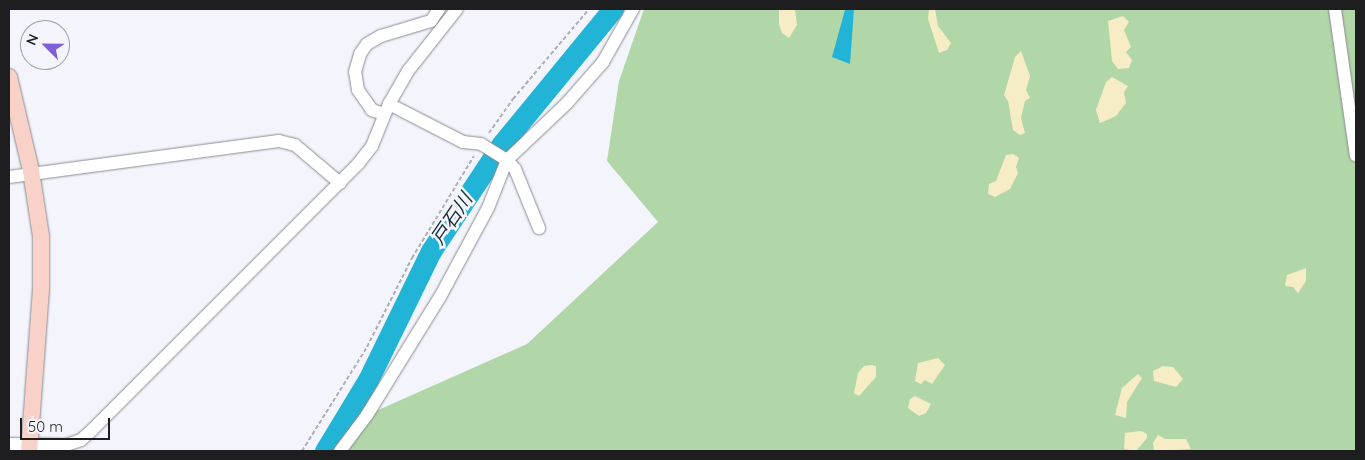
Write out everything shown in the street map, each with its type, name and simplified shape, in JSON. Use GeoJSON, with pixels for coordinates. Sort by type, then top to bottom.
{"type":"FeatureCollection","features":[{"type":"Feature","properties":{"kind":"main road"},"geometry":{"type":"LineString","coordinates":[[9,77],[31,171],[41,236],[41,289],[30,447]]}},
{"type":"Feature","properties":{"kind":"street"},"geometry":{"type":"LineString","coordinates":[[439,9],[432,21],[381,36],[367,44],[360,54],[355,72],[358,90],[372,110],[386,109],[463,142],[482,144],[507,160],[516,169],[539,228]]}},
{"type":"Feature","properties":{"kind":"street"},"geometry":{"type":"LineString","coordinates":[[9,444],[30,447],[66,445],[86,435],[340,183],[372,146],[386,109],[422,50],[457,9]]}},
{"type":"Feature","properties":{"kind":"street"},"geometry":{"type":"LineString","coordinates":[[340,451],[368,415],[440,297],[488,208],[507,160],[567,103],[603,62],[633,9]]}},
{"type":"Feature","properties":{"kind":"street"},"geometry":{"type":"LineString","coordinates":[[1335,9],[1356,156]]}},
{"type":"Feature","properties":{"kind":"street"},"geometry":{"type":"LineString","coordinates":[[9,177],[31,171],[279,141],[295,145],[340,183]]}},
{"type":"Feature","properties":{"kind":"path"},"geometry":{"type":"LineString","coordinates":[[302,451],[367,347],[412,258],[482,144],[513,99],[589,9]]}},
{"type":"Feature","properties":{"kind":"green space"},"geometry":{"type":"Polygon","coordinates":[[[644,9],[1356,9],[1356,451],[343,451],[367,415],[527,344],[658,222],[607,161],[619,81],[644,9]]]}},
{"type":"Feature","properties":{"kind":"sand"},"geometry":{"type":"Polygon","coordinates":[[[779,9],[795,9],[797,25],[789,38],[782,33],[779,24],[779,9]]]}},
{"type":"Feature","properties":{"kind":"sand"},"geometry":{"type":"Polygon","coordinates":[[[935,9],[938,26],[951,43],[947,50],[939,53],[928,19],[929,10],[935,9]]]}},
{"type":"Feature","properties":{"kind":"sand"},"geometry":{"type":"Polygon","coordinates":[[[1123,16],[1129,22],[1124,30],[1131,47],[1126,52],[1132,60],[1129,68],[1118,69],[1112,61],[1108,21],[1123,16]]]}},
{"type":"Feature","properties":{"kind":"sand"},"geometry":{"type":"Polygon","coordinates":[[[1021,51],[1030,76],[1026,90],[1030,98],[1025,101],[1021,118],[1025,133],[1020,135],[1013,130],[1008,101],[1004,95],[1015,57],[1021,51]]]}},
{"type":"Feature","properties":{"kind":"sand"},"geometry":{"type":"Polygon","coordinates":[[[1112,77],[1128,86],[1124,92],[1126,103],[1116,116],[1100,123],[1096,110],[1106,82],[1112,77]]]}},
{"type":"Feature","properties":{"kind":"sand"},"geometry":{"type":"Polygon","coordinates":[[[1013,154],[1019,158],[1016,167],[1018,173],[1010,189],[995,197],[988,194],[989,184],[996,181],[1006,155],[1013,154]]]}},
{"type":"Feature","properties":{"kind":"sand"},"geometry":{"type":"Polygon","coordinates":[[[1306,268],[1306,281],[1298,293],[1293,287],[1285,286],[1287,275],[1306,268]]]}},
{"type":"Feature","properties":{"kind":"sand"},"geometry":{"type":"Polygon","coordinates":[[[938,358],[945,365],[932,384],[925,380],[921,384],[915,381],[918,363],[938,358]]]}},
{"type":"Feature","properties":{"kind":"sand"},"geometry":{"type":"Polygon","coordinates":[[[864,366],[876,366],[876,377],[859,396],[854,393],[858,373],[864,366]]]}},
{"type":"Feature","properties":{"kind":"sand"},"geometry":{"type":"Polygon","coordinates":[[[1163,366],[1173,367],[1183,379],[1176,387],[1154,381],[1153,371],[1163,366]]]}},
{"type":"Feature","properties":{"kind":"sand"},"geometry":{"type":"Polygon","coordinates":[[[1138,374],[1142,378],[1127,402],[1126,418],[1115,415],[1122,388],[1138,374]]]}},
{"type":"Feature","properties":{"kind":"sand"},"geometry":{"type":"Polygon","coordinates":[[[915,396],[931,404],[926,413],[919,416],[908,408],[910,399],[915,396]]]}},
{"type":"Feature","properties":{"kind":"sand"},"geometry":{"type":"Polygon","coordinates":[[[1141,431],[1147,434],[1147,438],[1136,451],[1124,449],[1125,433],[1141,431]]]}},
{"type":"Feature","properties":{"kind":"sand"},"geometry":{"type":"Polygon","coordinates":[[[1158,435],[1165,439],[1186,439],[1191,449],[1154,451],[1153,443],[1158,435]]]}},
{"type":"Feature","properties":{"kind":"water"},"geometry":{"type":"Polygon","coordinates":[[[854,9],[850,64],[832,57],[845,10],[854,9]]]}},
{"type":"Feature","properties":{"kind":"waterway","name":"戸石川"},"geometry":{"type":"LineString","coordinates":[[325,451],[368,380],[431,251],[502,144],[613,9]]}}]}
